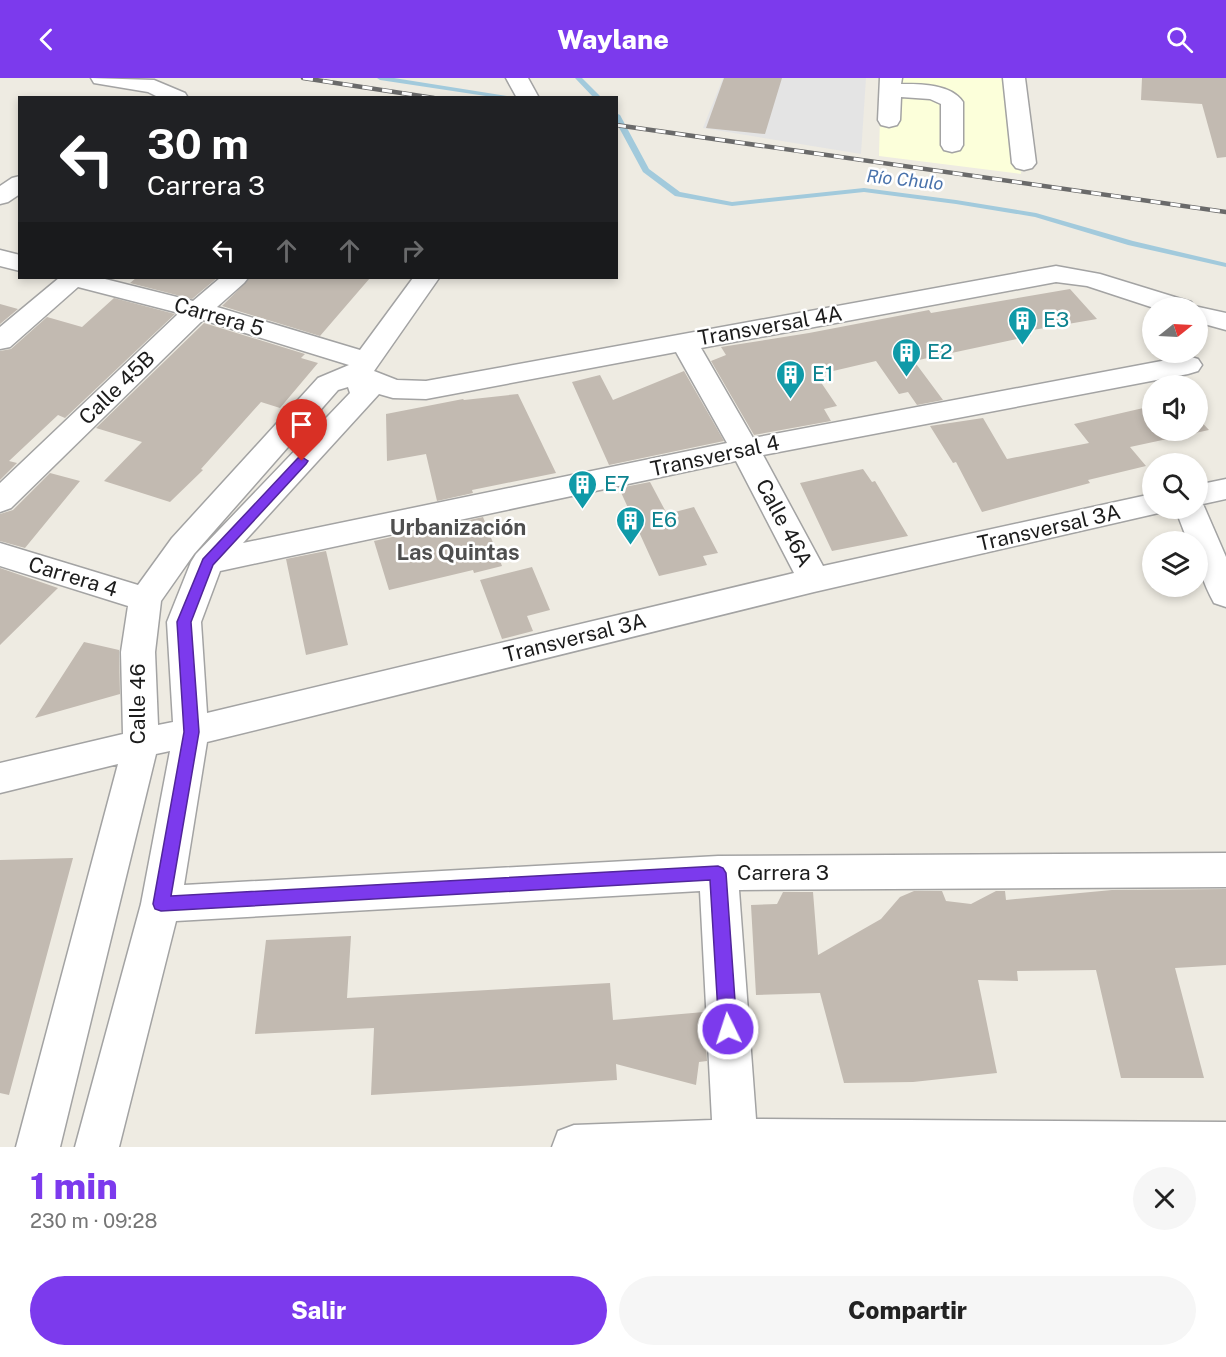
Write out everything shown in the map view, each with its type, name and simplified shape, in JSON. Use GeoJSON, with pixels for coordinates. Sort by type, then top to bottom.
{"type":"FeatureCollection","features":[{"type":"Feature","properties":{"kind":"street"},"geometry":{"type":"LineString","coordinates":[[102,78],[167,96]]}},
{"type":"Feature","properties":{"kind":"street"},"geometry":{"type":"LineString","coordinates":[[517,78],[527,96]]}},
{"type":"Feature","properties":{"kind":"street"},"geometry":{"type":"LineString","coordinates":[[1014,78],[1024,163]]}},
{"type":"Feature","properties":{"kind":"street"},"geometry":{"type":"LineString","coordinates":[[889,120],[890,84],[945,96],[951,102],[952,146]]}},
{"type":"Feature","properties":{"kind":"street"},"geometry":{"type":"LineString","coordinates":[[0,197],[18,184]]}},
{"type":"Feature","properties":{"kind":"street"},"geometry":{"type":"LineString","coordinates":[[0,258],[18,262]]}},
{"type":"Feature","properties":{"kind":"street","name":"Transversal 4A"},"geometry":{"type":"LineString","coordinates":[[361,367],[393,389],[426,390],[1056,274],[1091,279],[1147,297]]}},
{"type":"Feature","properties":{"kind":"street"},"geometry":{"type":"LineString","coordinates":[[0,341],[72,279]]}},
{"type":"Feature","properties":{"kind":"street","name":"Carrera 5"},"geometry":{"type":"LineString","coordinates":[[77,279],[198,310],[361,367]]}},
{"type":"Feature","properties":{"kind":"street","name":"Calle 45B"},"geometry":{"type":"LineString","coordinates":[[0,501],[198,310],[234,279]]}},
{"type":"Feature","properties":{"kind":"street"},"geometry":{"type":"LineString","coordinates":[[97,1147],[161,904],[191,732],[184,622],[207,562],[365,394],[361,367],[425,279]]}},
{"type":"Feature","properties":{"kind":"street"},"geometry":{"type":"LineString","coordinates":[[1208,316],[1226,322]]}},
{"type":"Feature","properties":{"kind":"street","name":"Calle 46A"},"geometry":{"type":"LineString","coordinates":[[684,342],[745,449],[814,580]]}},
{"type":"Feature","properties":{"kind":"street","name":"Transversal 4"},"geometry":{"type":"LineString","coordinates":[[207,562],[745,449],[1188,365]]}},
{"type":"Feature","properties":{"kind":"street","name":"Calle 46"},"geometry":{"type":"LineString","coordinates":[[38,1147],[141,744],[138,652],[145,599],[183,546],[328,384],[361,367]]}},
{"type":"Feature","properties":{"kind":"street"},"geometry":{"type":"LineString","coordinates":[[1208,493],[1226,489]]}},
{"type":"Feature","properties":{"kind":"street","name":"Transversal 3A"},"geometry":{"type":"LineString","coordinates":[[0,778],[814,580],[1142,507]]}},
{"type":"Feature","properties":{"kind":"street"},"geometry":{"type":"LineString","coordinates":[[1195,519],[1226,595]]}},
{"type":"Feature","properties":{"kind":"street","name":"Carrera 4"},"geometry":{"type":"LineString","coordinates":[[0,554],[145,599]]}},
{"type":"Feature","properties":{"kind":"street","name":"Carrera 3"},"geometry":{"type":"LineString","coordinates":[[161,904],[718,873],[1226,870]]}},
{"type":"Feature","properties":{"kind":"street"},"geometry":{"type":"LineString","coordinates":[[718,873],[736,1144]]}},
{"type":"Feature","properties":{"kind":"street"},"geometry":{"type":"LineString","coordinates":[[574,1147],[736,1144],[1226,1144]]}},
{"type":"Feature","properties":{"kind":"shaded area"},"geometry":{"type":"Polygon","coordinates":[[[723,78],[866,78],[861,154],[703,128],[723,78]]]}},
{"type":"Feature","properties":{"kind":"shaded area"},"geometry":{"type":"Polygon","coordinates":[[[881,78],[1013,78],[1021,174],[879,156],[881,78]]]}},
{"type":"Feature","properties":{"kind":"building"},"geometry":{"type":"Polygon","coordinates":[[[724,78],[782,78],[765,134],[706,128],[724,78]]]}},
{"type":"Feature","properties":{"kind":"building"},"geometry":{"type":"Polygon","coordinates":[[[1142,78],[1226,78],[1226,157],[1217,158],[1202,104],[1141,100],[1142,78]]]}},
{"type":"Feature","properties":{"kind":"building"},"geometry":{"type":"Polygon","coordinates":[[[135,279],[216,279],[192,299],[130,283],[135,279]]]}},
{"type":"Feature","properties":{"kind":"building"},"geometry":{"type":"Polygon","coordinates":[[[249,279],[369,279],[320,336],[222,306],[249,279]]]}},
{"type":"Feature","properties":{"kind":"building"},"geometry":{"type":"Polygon","coordinates":[[[1070,289],[1097,319],[1027,331],[1031,336],[914,361],[943,400],[917,405],[908,392],[899,394],[876,361],[816,375],[837,406],[824,409],[831,421],[754,435],[711,361],[726,355],[721,347],[929,310],[931,313],[1070,289]]]}},
{"type":"Feature","properties":{"kind":"building"},"geometry":{"type":"Polygon","coordinates":[[[114,298],[175,314],[65,418],[58,415],[9,461],[17,463],[0,480],[0,351],[11,349],[47,317],[82,327],[114,298]]]}},
{"type":"Feature","properties":{"kind":"building"},"geometry":{"type":"Polygon","coordinates":[[[0,304],[18,309],[0,324],[0,304]]]}},
{"type":"Feature","properties":{"kind":"building"},"geometry":{"type":"Polygon","coordinates":[[[204,323],[305,354],[301,358],[318,363],[280,408],[261,402],[201,469],[203,470],[170,502],[104,481],[142,442],[96,428],[204,323]]]}},
{"type":"Feature","properties":{"kind":"building"},"geometry":{"type":"Polygon","coordinates":[[[684,371],[724,441],[609,465],[572,382],[600,375],[613,400],[684,371]]]}},
{"type":"Feature","properties":{"kind":"building"},"geometry":{"type":"Polygon","coordinates":[[[518,394],[556,473],[472,490],[473,493],[437,501],[426,454],[387,461],[386,414],[463,399],[518,394]]]}},
{"type":"Feature","properties":{"kind":"building"},"geometry":{"type":"Polygon","coordinates":[[[1142,408],[1142,441],[1158,441],[1130,447],[1142,461],[1142,467],[1088,480],[1090,483],[982,512],[956,462],[953,463],[930,426],[983,418],[1007,459],[1089,443],[1074,424],[1142,408]]]}},
{"type":"Feature","properties":{"kind":"building"},"geometry":{"type":"Polygon","coordinates":[[[863,469],[872,482],[875,481],[908,536],[832,551],[800,483],[863,469]]]}},
{"type":"Feature","properties":{"kind":"building"},"geometry":{"type":"Polygon","coordinates":[[[50,473],[80,481],[25,548],[0,541],[0,514],[13,510],[50,473]]]}},
{"type":"Feature","properties":{"kind":"building"},"geometry":{"type":"Polygon","coordinates":[[[650,482],[667,514],[694,507],[718,553],[703,556],[707,565],[659,576],[619,488],[650,482]]]}},
{"type":"Feature","properties":{"kind":"building"},"geometry":{"type":"Polygon","coordinates":[[[483,517],[502,566],[474,573],[473,570],[389,590],[374,541],[483,517]]]}},
{"type":"Feature","properties":{"kind":"building"},"geometry":{"type":"Polygon","coordinates":[[[326,551],[348,645],[306,655],[286,559],[326,551]]]}},
{"type":"Feature","properties":{"kind":"building"},"geometry":{"type":"Polygon","coordinates":[[[532,567],[550,610],[527,616],[533,631],[502,639],[480,580],[532,567]]]}},
{"type":"Feature","properties":{"kind":"building"},"geometry":{"type":"Polygon","coordinates":[[[0,568],[58,588],[0,645],[0,568]]]}},
{"type":"Feature","properties":{"kind":"building"},"geometry":{"type":"Polygon","coordinates":[[[84,642],[119,650],[120,694],[35,718],[84,642]]]}},
{"type":"Feature","properties":{"kind":"building"},"geometry":{"type":"Polygon","coordinates":[[[73,858],[9,1095],[0,1093],[0,860],[73,858]]]}},
{"type":"Feature","properties":{"kind":"building"},"geometry":{"type":"Polygon","coordinates":[[[1226,889],[1226,965],[1175,968],[1204,1078],[1121,1078],[1096,970],[1017,971],[1018,981],[978,980],[997,1073],[913,1082],[844,1083],[820,993],[756,995],[751,905],[777,904],[783,892],[813,892],[818,955],[881,919],[900,897],[914,891],[942,891],[946,901],[971,904],[996,891],[1005,891],[1006,900],[1112,890],[1226,889]]]}},
{"type":"Feature","properties":{"kind":"building"},"geometry":{"type":"Polygon","coordinates":[[[351,936],[347,998],[610,983],[613,1020],[704,1012],[707,1061],[699,1062],[696,1085],[616,1064],[617,1080],[371,1095],[374,1028],[255,1034],[266,940],[351,936]]]}},
{"type":"Feature","properties":{"kind":"waterway","name":"Río Chulo"},"geometry":{"type":"LineString","coordinates":[[380,78],[503,96]]}},
{"type":"Feature","properties":{"kind":"waterway"},"geometry":{"type":"LineString","coordinates":[[578,78],[597,96]]}},
{"type":"Feature","properties":{"kind":"waterway","name":"Río Chulo"},"geometry":{"type":"LineString","coordinates":[[618,119],[646,170],[678,194],[732,204],[864,190],[1036,215],[1131,243],[1226,265]]}},
{"type":"Feature","properties":{"kind":"railway"},"geometry":{"type":"LineString","coordinates":[[303,78],[421,96]]}},
{"type":"Feature","properties":{"kind":"railway"},"geometry":{"type":"LineString","coordinates":[[618,125],[1226,212]]}},
{"type":"Feature","properties":{"kind":"place","name":"E3"},"geometry":{"type":"Point","coordinates":[1022,346]}},
{"type":"Feature","properties":{"kind":"place","name":"E2"},"geometry":{"type":"Point","coordinates":[906,378]}},
{"type":"Feature","properties":{"kind":"place","name":"E1"},"geometry":{"type":"Point","coordinates":[791,400]}},
{"type":"Feature","properties":{"kind":"place","name":"E7"},"geometry":{"type":"Point","coordinates":[583,510]}},
{"type":"Feature","properties":{"kind":"place","name":"E6"},"geometry":{"type":"Point","coordinates":[630,546]}},
{"type":"Feature","properties":{"kind":"district","name":"Urbanización Las Quintas"},"geometry":{"type":"Point","coordinates":[458,540]}},
{"type":"Feature","properties":{"kind":"route"},"geometry":{"type":"LineString","coordinates":[[302,461],[207,562],[184,622],[191,732],[161,904],[718,873],[728,1029]]}}]}
